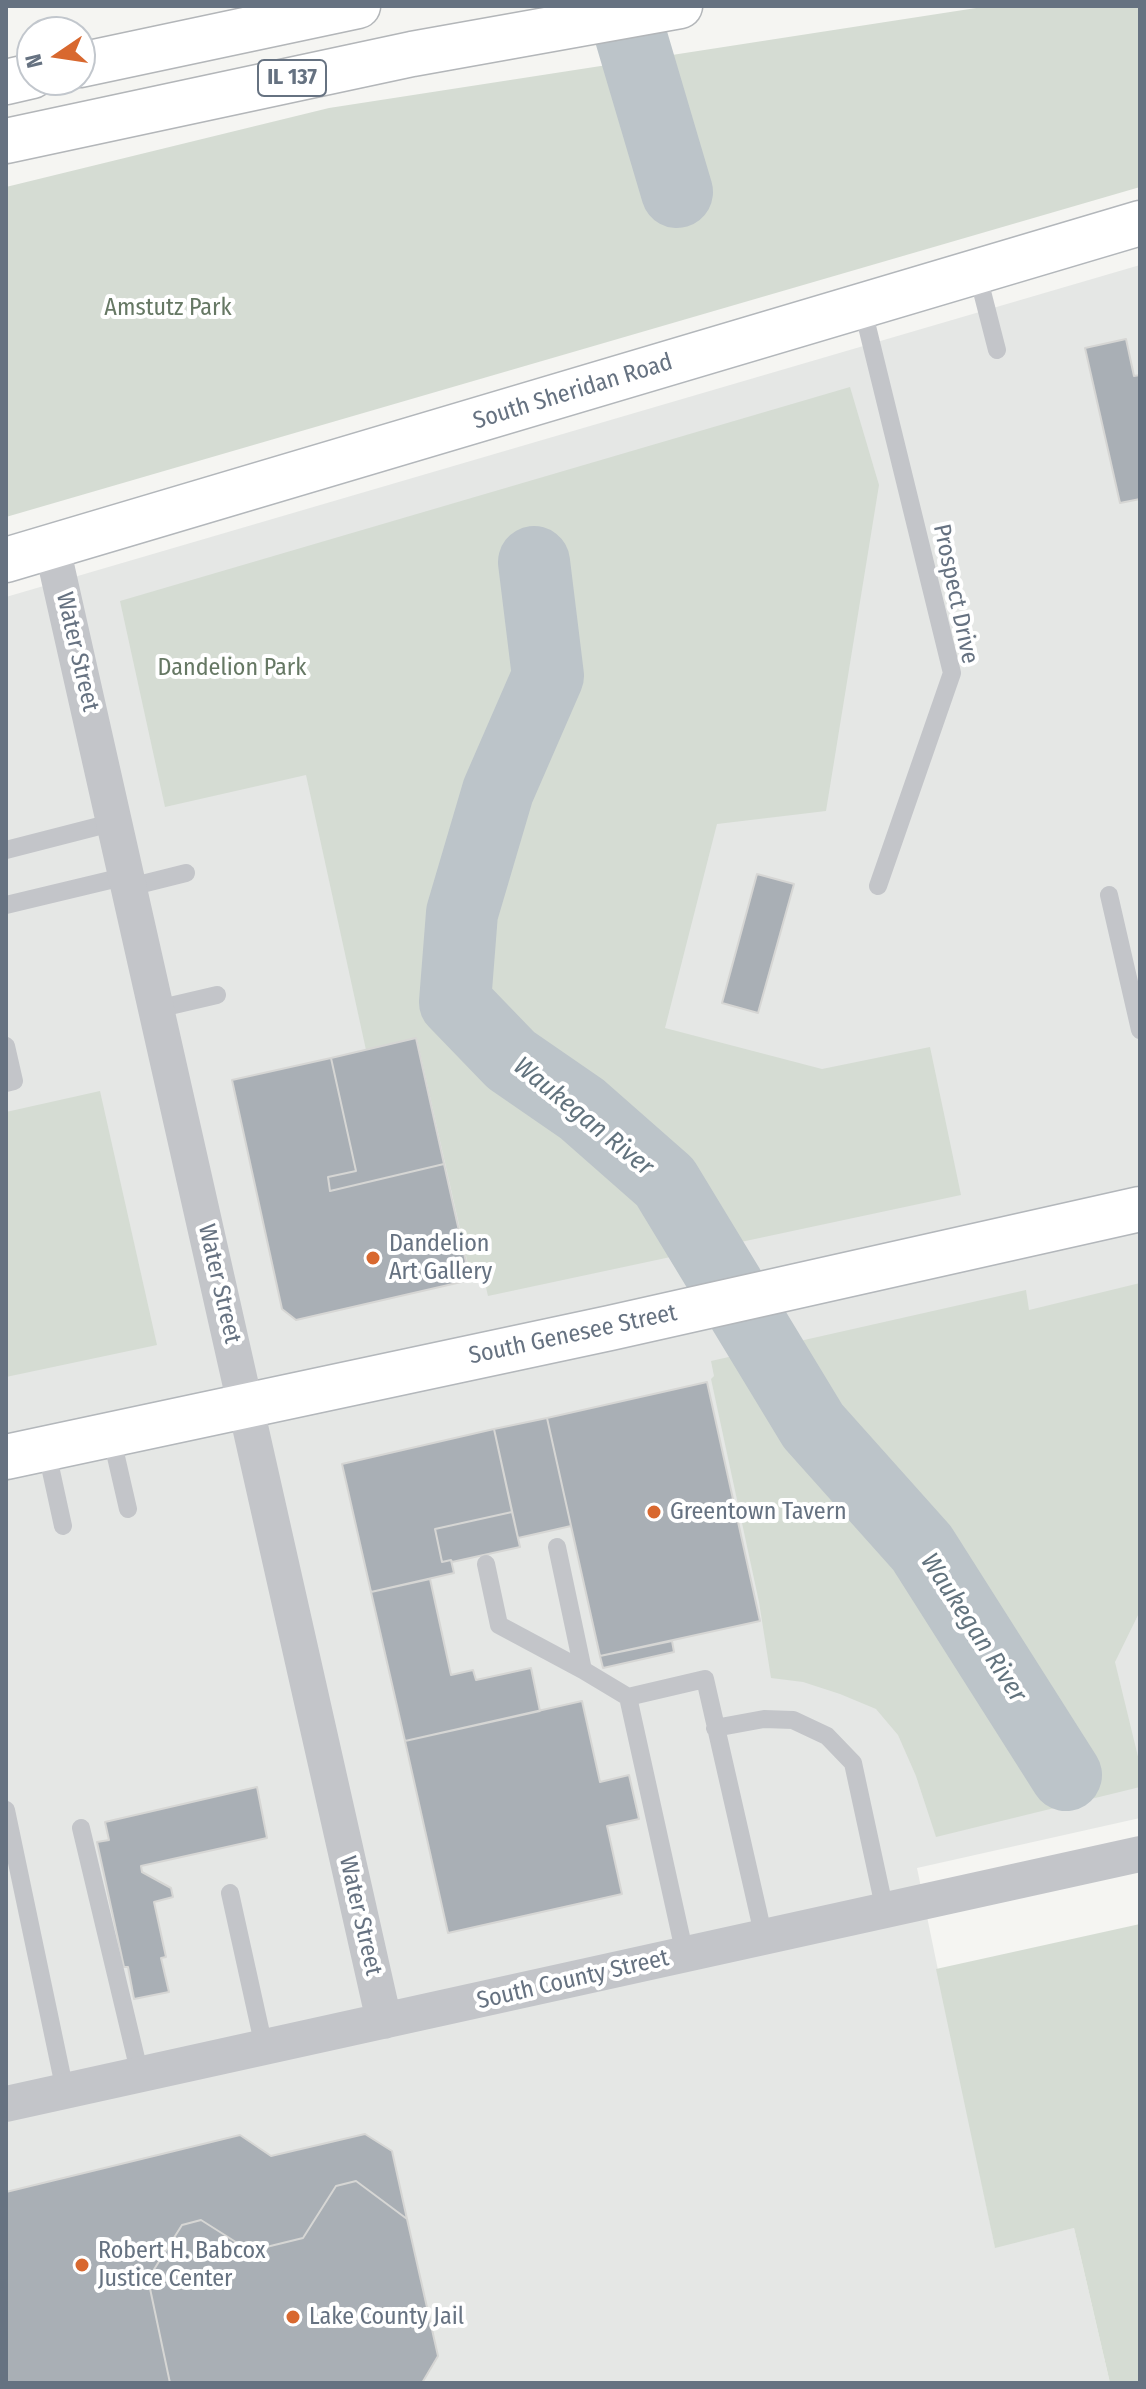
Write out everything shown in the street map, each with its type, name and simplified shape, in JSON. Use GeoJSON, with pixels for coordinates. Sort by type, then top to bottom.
{"type":"FeatureCollection","features":[{"type":"Feature","properties":{"kind":"main road","name":"IL 137"},"geometry":{"type":"LineString","coordinates":[[96,62],[358,6]]}},
{"type":"Feature","properties":{"kind":"main road","name":"IL 137"},"geometry":{"type":"LineString","coordinates":[[6,141],[320,72],[680,6]]}},
{"type":"Feature","properties":{"kind":"main road","name":"South Sheridan Road"},"geometry":{"type":"LineString","coordinates":[[6,560],[1140,223]]}},
{"type":"Feature","properties":{"kind":"main road","name":"South Genesee Street"},"geometry":{"type":"LineString","coordinates":[[26,1453],[610,1328],[1140,1209]]}},
{"type":"Feature","properties":{"kind":"street","name":"Water Street"},"geometry":{"type":"LineString","coordinates":[[52,547],[384,2021]]}},
{"type":"Feature","properties":{"kind":"street","name":"South County Street"},"geometry":{"type":"LineString","coordinates":[[6,2104],[1140,1854]]}},
{"type":"Feature","properties":{"kind":"lane"},"geometry":{"type":"LineString","coordinates":[[977,272],[997,350]]}},
{"type":"Feature","properties":{"kind":"lane","name":"Prospect Drive"},"geometry":{"type":"LineString","coordinates":[[862,306],[952,673],[878,886]]}},
{"type":"Feature","properties":{"kind":"lane"},"geometry":{"type":"LineString","coordinates":[[6,850],[115,822]]}},
{"type":"Feature","properties":{"kind":"lane"},"geometry":{"type":"LineString","coordinates":[[6,905],[186,873]]}},
{"type":"Feature","properties":{"kind":"lane"},"geometry":{"type":"LineString","coordinates":[[1109,895],[1140,1030]]}},
{"type":"Feature","properties":{"kind":"lane"},"geometry":{"type":"LineString","coordinates":[[157,1009],[217,995]]}},
{"type":"Feature","properties":{"kind":"lane"},"geometry":{"type":"LineString","coordinates":[[6,1046],[14,1081],[6,1083]]}},
{"type":"Feature","properties":{"kind":"lane"},"geometry":{"type":"LineString","coordinates":[[111,1435],[128,1509]]}},
{"type":"Feature","properties":{"kind":"lane"},"geometry":{"type":"LineString","coordinates":[[26,1453],[63,1526]]}},
{"type":"Feature","properties":{"kind":"lane"},"geometry":{"type":"LineString","coordinates":[[557,1547],[583,1670]]}},
{"type":"Feature","properties":{"kind":"lane"},"geometry":{"type":"LineString","coordinates":[[486,1564],[499,1625],[628,1697],[705,1679],[764,1938]]}},
{"type":"Feature","properties":{"kind":"lane"},"geometry":{"type":"LineString","coordinates":[[628,1697],[685,1955]]}},
{"type":"Feature","properties":{"kind":"lane"},"geometry":{"type":"LineString","coordinates":[[715,1728],[764,1719],[793,1720],[827,1736],[853,1763],[885,1911]]}},
{"type":"Feature","properties":{"kind":"lane"},"geometry":{"type":"LineString","coordinates":[[6,1810],[65,2091]]}},
{"type":"Feature","properties":{"kind":"lane"},"geometry":{"type":"LineString","coordinates":[[81,1828],[140,2075]]}},
{"type":"Feature","properties":{"kind":"lane"},"geometry":{"type":"LineString","coordinates":[[230,1893],[264,2047]]}},
{"type":"Feature","properties":{"kind":"shaded area"},"geometry":{"type":"Polygon","coordinates":[[[1140,265],[1140,1818],[917,1868],[995,2247],[1074,2228],[1110,2383],[6,2383],[6,597],[1140,265]]]}},
{"type":"Feature","properties":{"kind":"green space","name":"Amstutz Park"},"geometry":{"type":"Polygon","coordinates":[[[989,6],[1140,6],[1140,187],[6,517],[6,187],[329,108],[989,6]]]}},
{"type":"Feature","properties":{"kind":"green space","name":"Dandelion Park"},"geometry":{"type":"Polygon","coordinates":[[[850,387],[879,485],[826,811],[717,824],[665,1028],[822,1069],[930,1047],[961,1195],[488,1296],[484,1279],[472,1282],[417,1039],[366,1050],[306,775],[165,807],[120,601],[850,387]]]}},
{"type":"Feature","properties":{"kind":"green space"},"geometry":{"type":"Polygon","coordinates":[[[100,1091],[157,1345],[6,1377],[6,1112],[100,1091]]]}},
{"type":"Feature","properties":{"kind":"green space"},"geometry":{"type":"Polygon","coordinates":[[[1140,1283],[1140,1611],[1115,1662],[1140,1765],[1140,1787],[936,1837],[916,1776],[898,1735],[876,1709],[803,1682],[771,1678],[759,1602],[711,1379],[714,1376],[711,1361],[1026,1290],[1029,1310],[1140,1283]]]}},
{"type":"Feature","properties":{"kind":"green space"},"geometry":{"type":"Polygon","coordinates":[[[1140,1924],[1140,2383],[1110,2383],[1074,2228],[995,2248],[936,1969],[1140,1924]]]}},
{"type":"Feature","properties":{"kind":"building"},"geometry":{"type":"Polygon","coordinates":[[[1126,339],[1134,376],[1140,375],[1140,499],[1120,503],[1085,348],[1126,339]]]}},
{"type":"Feature","properties":{"kind":"building"},"geometry":{"type":"Polygon","coordinates":[[[757,874],[794,884],[758,1013],[722,1003],[757,874]]]}},
{"type":"Feature","properties":{"kind":"building"},"geometry":{"type":"Polygon","coordinates":[[[416,1038],[444,1164],[330,1191],[328,1177],[356,1171],[331,1058],[416,1038]]]}},
{"type":"Feature","properties":{"kind":"building"},"geometry":{"type":"Polygon","coordinates":[[[331,1058],[356,1171],[328,1177],[330,1191],[444,1164],[470,1280],[296,1320],[282,1309],[232,1080],[331,1058]]]}},
{"type":"Feature","properties":{"kind":"building"},"geometry":{"type":"Polygon","coordinates":[[[707,1382],[760,1621],[600,1656],[547,1418],[707,1382]]]}},
{"type":"Feature","properties":{"kind":"building"},"geometry":{"type":"Polygon","coordinates":[[[547,1418],[571,1526],[518,1538],[494,1429],[547,1418]]]}},
{"type":"Feature","properties":{"kind":"building"},"geometry":{"type":"Polygon","coordinates":[[[494,1429],[512,1512],[435,1529],[442,1562],[451,1560],[454,1573],[371,1592],[342,1464],[494,1429]]]}},
{"type":"Feature","properties":{"kind":"building"},"geometry":{"type":"Polygon","coordinates":[[[512,1512],[520,1547],[442,1562],[435,1529],[512,1512]]]}},
{"type":"Feature","properties":{"kind":"building"},"geometry":{"type":"Polygon","coordinates":[[[430,1579],[451,1675],[473,1670],[476,1680],[531,1668],[540,1711],[405,1741],[371,1592],[430,1579]]]}},
{"type":"Feature","properties":{"kind":"building"},"geometry":{"type":"Polygon","coordinates":[[[672,1641],[674,1652],[603,1668],[600,1656],[672,1641]]]}},
{"type":"Feature","properties":{"kind":"building"},"geometry":{"type":"Polygon","coordinates":[[[582,1701],[600,1782],[629,1775],[639,1819],[607,1826],[622,1894],[448,1933],[405,1741],[582,1701]]]}},
{"type":"Feature","properties":{"kind":"building"},"geometry":{"type":"Polygon","coordinates":[[[257,1787],[267,1838],[141,1866],[142,1872],[171,1888],[173,1897],[154,1902],[166,1957],[161,1958],[169,1992],[134,1999],[97,1842],[109,1840],[105,1822],[257,1787]]]}},
{"type":"Feature","properties":{"kind":"building","name":"Robert H. Babcox Justice Center"},"geometry":{"type":"Polygon","coordinates":[[[365,2134],[392,2151],[407,2219],[356,2181],[336,2186],[303,2238],[250,2251],[201,2220],[182,2225],[148,2279],[170,2383],[6,2383],[6,2192],[240,2135],[271,2156],[365,2134]]]}},
{"type":"Feature","properties":{"kind":"building","name":"Lake County Jail"},"geometry":{"type":"Polygon","coordinates":[[[356,2181],[407,2219],[438,2356],[422,2383],[170,2383],[148,2279],[182,2225],[201,2220],[250,2251],[303,2238],[336,2186],[356,2181]]]}},
{"type":"Feature","properties":{"kind":"waterway","name":"Waukegan River"},"geometry":{"type":"LineString","coordinates":[[622,6],[677,192]]}},
{"type":"Feature","properties":{"kind":"waterway","name":"Waukegan River"},"geometry":{"type":"LineString","coordinates":[[534,562],[548,676],[498,791],[462,913],[455,1002],[511,1060],[582,1109],[665,1182],[813,1426],[922,1548],[1066,1775]]}},
{"type":"Feature","properties":{"kind":"place","name":"Dandelion Art Gallery"},"geometry":{"type":"Point","coordinates":[373,1258]}},
{"type":"Feature","properties":{"kind":"place","name":"Greentown Tavern"},"geometry":{"type":"Point","coordinates":[654,1512]}},
{"type":"Feature","properties":{"kind":"place","name":"Robert H. Babcox Justice Center"},"geometry":{"type":"Point","coordinates":[82,2265]}},
{"type":"Feature","properties":{"kind":"place","name":"Lake County Jail"},"geometry":{"type":"Point","coordinates":[293,2317]}}]}
